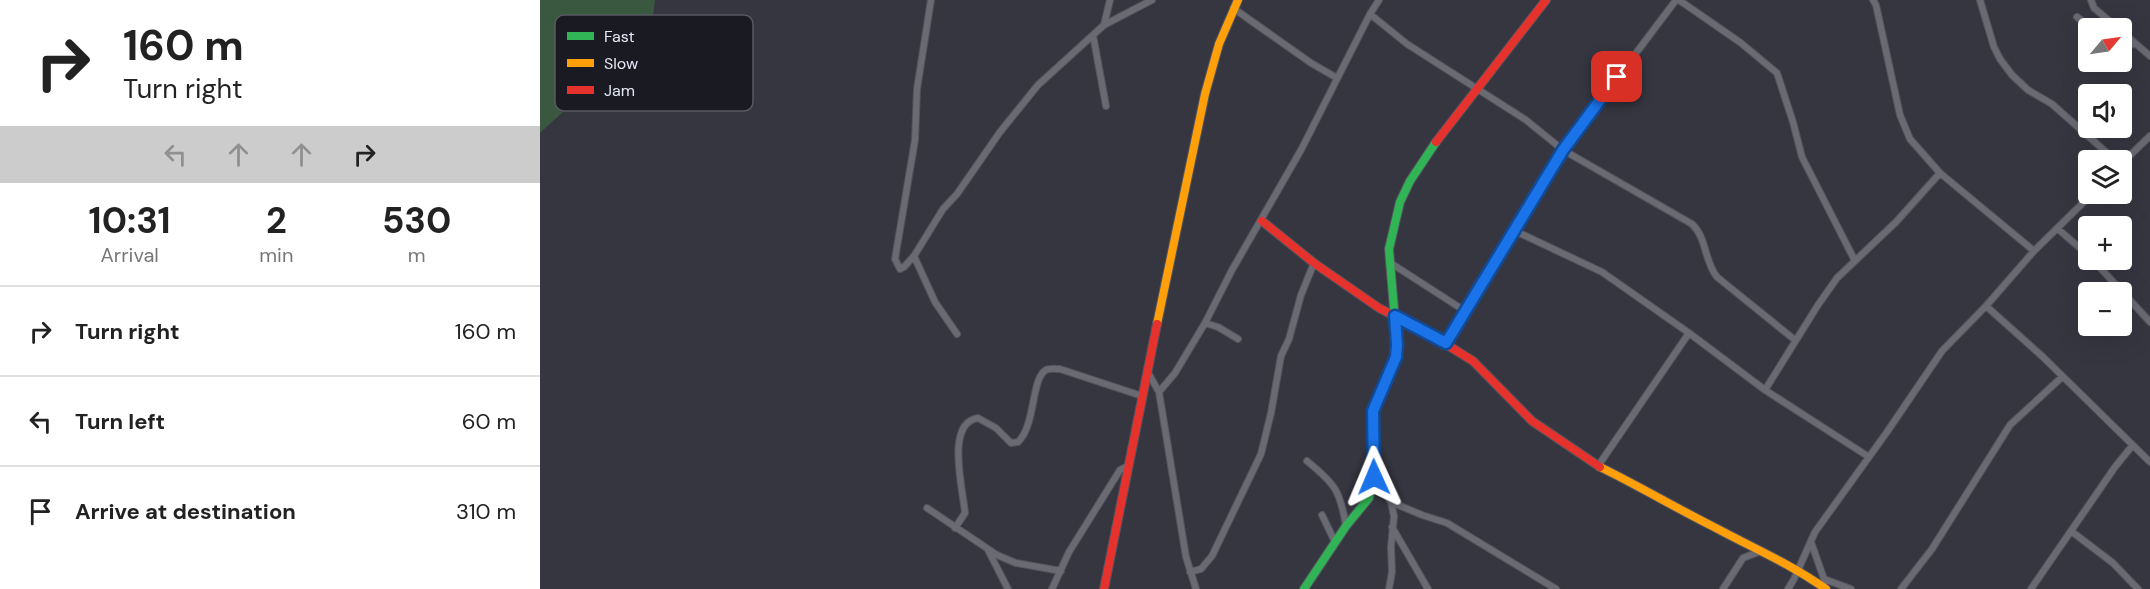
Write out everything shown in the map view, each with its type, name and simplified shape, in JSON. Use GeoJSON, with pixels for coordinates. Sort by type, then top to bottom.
{"type":"FeatureCollection","features":[{"type":"Feature","properties":{"kind":"street"},"geometry":{"type":"LineString","coordinates":[[931,0],[917,89],[915,140],[895,259],[900,269],[914,256],[943,209],[957,194],[1000,132],[1038,85],[1104,25],[1152,0]]}},
{"type":"Feature","properties":{"kind":"street"},"geometry":{"type":"LineString","coordinates":[[1104,25],[1110,0]]}},
{"type":"Feature","properties":{"kind":"street"},"geometry":{"type":"LineString","coordinates":[[1159,392],[1175,373],[1205,323],[1262,221],[1379,0]]}},
{"type":"Feature","properties":{"kind":"street"},"geometry":{"type":"LineString","coordinates":[[1304,589],[1346,526],[1369,498],[1374,477],[1373,411],[1396,357],[1389,249],[1400,202],[1410,181],[1431,149],[1546,0]]}},
{"type":"Feature","properties":{"kind":"street"},"geometry":{"type":"LineString","coordinates":[[1446,343],[1563,150],[1678,0],[1741,43],[1777,73],[1802,157],[1856,261]]}},
{"type":"Feature","properties":{"kind":"street"},"geometry":{"type":"LineString","coordinates":[[1873,0],[1900,115],[1910,139],[1940,174],[2034,251]]}},
{"type":"Feature","properties":{"kind":"street"},"geometry":{"type":"LineString","coordinates":[[1980,0],[1994,47],[2012,75],[2028,90],[2052,104],[2104,150]]}},
{"type":"Feature","properties":{"kind":"street"},"geometry":{"type":"LineString","coordinates":[[2091,0],[2094,8],[2106,18]]}},
{"type":"Feature","properties":{"kind":"street"},"geometry":{"type":"LineString","coordinates":[[1104,589],[1200,115],[1235,4],[1311,63],[1337,78]]}},
{"type":"Feature","properties":{"kind":"street"},"geometry":{"type":"LineString","coordinates":[[1370,14],[1407,44],[1526,120],[1563,150],[1692,224],[1700,234],[1716,277],[1795,340]]}},
{"type":"Feature","properties":{"kind":"street"},"geometry":{"type":"LineString","coordinates":[[1093,35],[1106,106]]}},
{"type":"Feature","properties":{"kind":"street"},"geometry":{"type":"LineString","coordinates":[[2132,40],[2150,56]]}},
{"type":"Feature","properties":{"kind":"street"},"geometry":{"type":"LineString","coordinates":[[2132,44],[2136,44]]}},
{"type":"Feature","properties":{"kind":"street"},"geometry":{"type":"LineString","coordinates":[[2132,153],[2150,136]]}},
{"type":"Feature","properties":{"kind":"street"},"geometry":{"type":"LineString","coordinates":[[1765,390],[1795,340],[1837,278],[1896,222],[1940,174]]}},
{"type":"Feature","properties":{"kind":"street"},"geometry":{"type":"LineString","coordinates":[[1788,589],[1815,532],[1942,351],[1986,306],[2034,251],[2082,204]]}},
{"type":"Feature","properties":{"kind":"street"},"geometry":{"type":"LineString","coordinates":[[1262,221],[1314,263],[1379,308],[1446,343],[1481,368],[1532,421],[1598,466],[1798,569],[1824,586],[1851,589]]}},
{"type":"Feature","properties":{"kind":"street"},"geometry":{"type":"LineString","coordinates":[[2058,229],[2078,246]]}},
{"type":"Feature","properties":{"kind":"street"},"geometry":{"type":"LineString","coordinates":[[1513,230],[1602,272],[1765,390],[1869,457]]}},
{"type":"Feature","properties":{"kind":"street"},"geometry":{"type":"LineString","coordinates":[[914,256],[935,302],[957,334]]}},
{"type":"Feature","properties":{"kind":"street"},"geometry":{"type":"LineString","coordinates":[[1389,262],[1465,311]]}},
{"type":"Feature","properties":{"kind":"street"},"geometry":{"type":"LineString","coordinates":[[1190,572],[1201,569],[1212,556],[1262,454],[1281,356],[1289,339],[1301,295],[1314,263]]}},
{"type":"Feature","properties":{"kind":"street"},"geometry":{"type":"LineString","coordinates":[[2102,270],[2150,322]]}},
{"type":"Feature","properties":{"kind":"street"},"geometry":{"type":"LineString","coordinates":[[1986,306],[2132,446],[2148,458]]}},
{"type":"Feature","properties":{"kind":"street"},"geometry":{"type":"LineString","coordinates":[[1205,323],[1218,327],[1238,339]]}},
{"type":"Feature","properties":{"kind":"street"},"geometry":{"type":"LineString","coordinates":[[1598,466],[1689,333]]}},
{"type":"Feature","properties":{"kind":"street"},"geometry":{"type":"LineString","coordinates":[[955,528],[965,513],[958,454],[962,428],[966,422],[978,418],[996,428],[1011,443],[1018,442],[1027,432],[1039,378],[1046,370],[1051,369],[1060,369],[1142,396]]}},
{"type":"Feature","properties":{"kind":"street"},"geometry":{"type":"LineString","coordinates":[[1147,370],[1159,392],[1186,557],[1196,589]]}},
{"type":"Feature","properties":{"kind":"street"},"geometry":{"type":"LineString","coordinates":[[1901,589],[1932,549],[2010,425],[2062,377]]}},
{"type":"Feature","properties":{"kind":"street"},"geometry":{"type":"LineString","coordinates":[[2031,589],[2132,446]]}},
{"type":"Feature","properties":{"kind":"street"},"geometry":{"type":"LineString","coordinates":[[1307,461],[1335,485],[1342,502],[1346,526]]}},
{"type":"Feature","properties":{"kind":"street"},"geometry":{"type":"LineString","coordinates":[[1052,589],[1070,552],[1120,470],[1128,466]]}},
{"type":"Feature","properties":{"kind":"street"},"geometry":{"type":"LineString","coordinates":[[1374,477],[1391,502],[1394,516],[1392,572],[1389,589]]}},
{"type":"Feature","properties":{"kind":"street"},"geometry":{"type":"LineString","coordinates":[[1391,502],[1447,523],[1556,589]]}},
{"type":"Feature","properties":{"kind":"street"},"geometry":{"type":"LineString","coordinates":[[927,508],[988,550],[1016,563],[1061,571]]}},
{"type":"Feature","properties":{"kind":"street"},"geometry":{"type":"LineString","coordinates":[[1322,515],[1335,542]]}},
{"type":"Feature","properties":{"kind":"street"},"geometry":{"type":"LineString","coordinates":[[1392,527],[1428,589]]}},
{"type":"Feature","properties":{"kind":"street"},"geometry":{"type":"LineString","coordinates":[[2071,531],[2113,563],[2138,589]]}},
{"type":"Feature","properties":{"kind":"street"},"geometry":{"type":"LineString","coordinates":[[1811,542],[1824,586]]}},
{"type":"Feature","properties":{"kind":"street"},"geometry":{"type":"LineString","coordinates":[[988,550],[1008,589]]}},
{"type":"Feature","properties":{"kind":"street"},"geometry":{"type":"LineString","coordinates":[[1723,589],[1743,558],[1761,551]]}},
{"type":"Feature","properties":{"kind":"green space"},"geometry":{"type":"Polygon","coordinates":[[[540,0],[655,0],[653,15],[555,15],[555,111],[564,111],[540,133],[540,0]]]}},
{"type":"Feature","properties":{"kind":"traffic: fast"},"geometry":{"type":"LineString","coordinates":[[1304,589],[1346,526],[1369,498],[1374,478],[1373,411],[1396,357],[1397,345],[1389,249],[1400,202],[1410,181],[1436,142]]}},
{"type":"Feature","properties":{"kind":"traffic: slow"},"geometry":{"type":"LineString","coordinates":[[1157,324],[1205,94],[1219,44],[1238,0]]}},
{"type":"Feature","properties":{"kind":"traffic: slow"},"geometry":{"type":"LineString","coordinates":[[1600,467],[1785,563],[1826,589]]}},
{"type":"Feature","properties":{"kind":"traffic: jam"},"geometry":{"type":"LineString","coordinates":[[1436,142],[1546,0]]}},
{"type":"Feature","properties":{"kind":"traffic: jam"},"geometry":{"type":"LineString","coordinates":[[1262,221],[1314,263],[1379,308],[1428,333],[1473,361],[1532,421],[1600,467]]}},
{"type":"Feature","properties":{"kind":"traffic: jam"},"geometry":{"type":"LineString","coordinates":[[1104,589],[1157,324]]}},
{"type":"Feature","properties":{"kind":"route"},"geometry":{"type":"LineString","coordinates":[[1374,477],[1373,411],[1396,357],[1395,316],[1446,343],[1563,150],[1617,77]]}}]}
